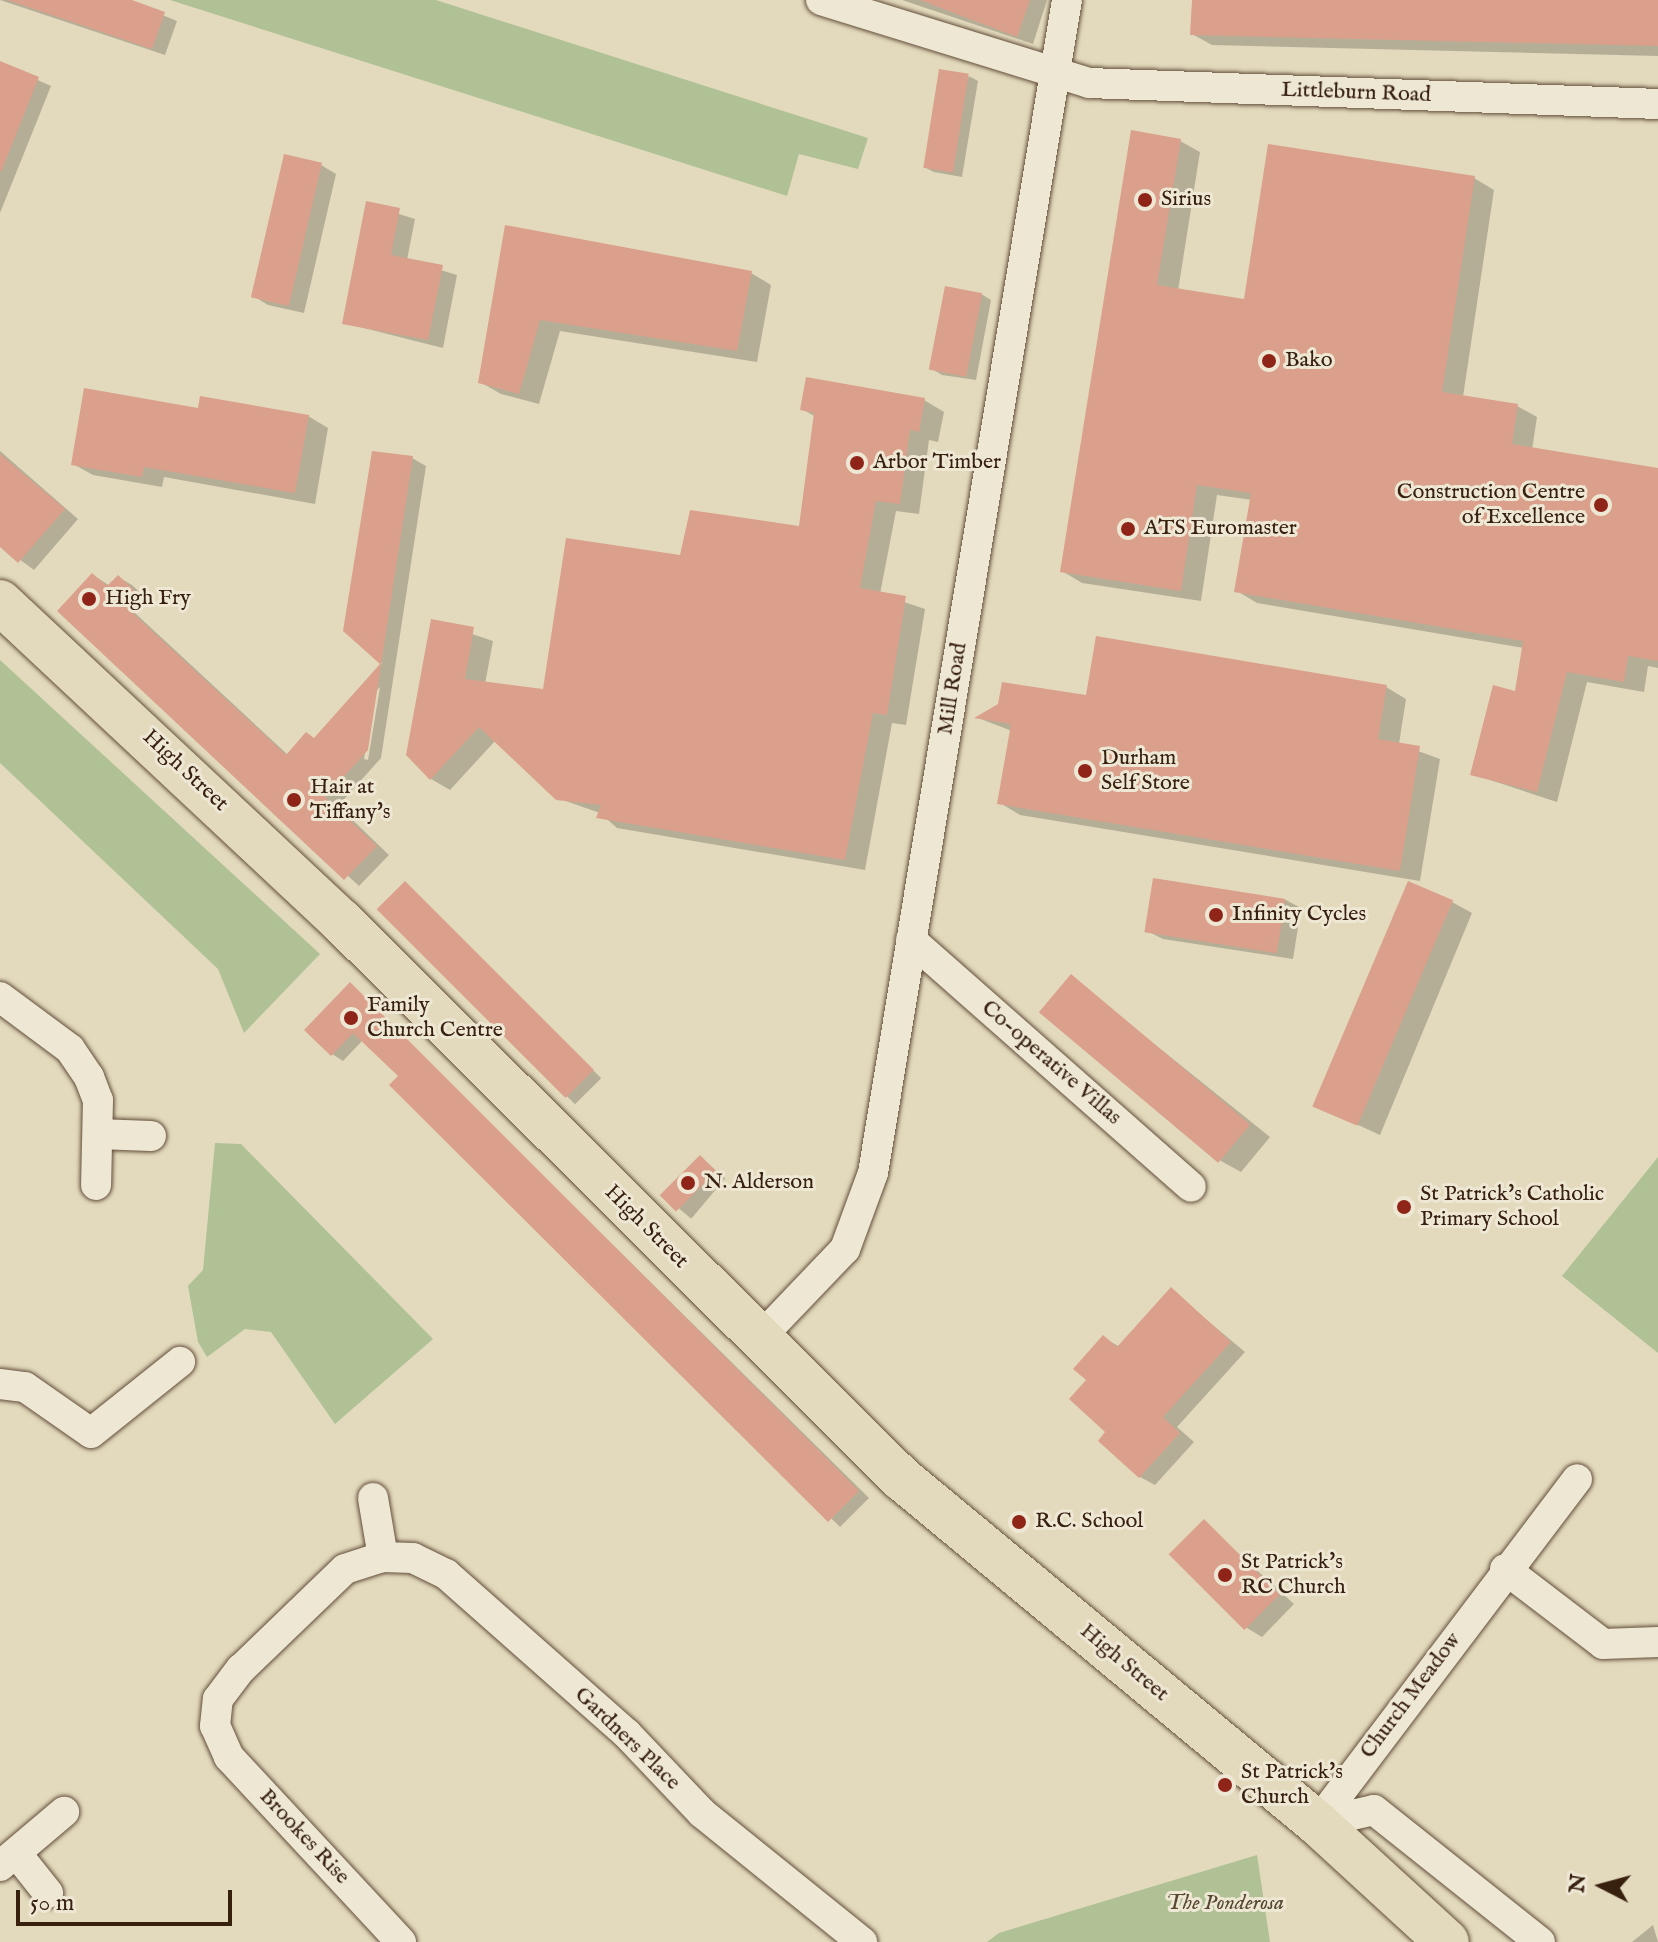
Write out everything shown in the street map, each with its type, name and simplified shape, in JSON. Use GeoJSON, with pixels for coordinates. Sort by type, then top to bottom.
{"type":"FeatureCollection","features":[{"type":"Feature","properties":{"kind":"main road","name":"High Street"},"geometry":{"type":"LineString","coordinates":[[0,602],[341,921],[758,1340],[901,1478],[1317,1823],[1447,1942]]}},
{"type":"Feature","properties":{"kind":"street","name":"Littleburn Road"},"geometry":{"type":"LineString","coordinates":[[821,0],[1055,77],[1658,104]]}},
{"type":"Feature","properties":{"kind":"street","name":"Mill Road"},"geometry":{"type":"LineString","coordinates":[[758,1340],[832,1266],[861,1222],[911,940],[1067,0]]}},
{"type":"Feature","properties":{"kind":"street","name":"Co-operative Villas"},"geometry":{"type":"LineString","coordinates":[[911,940],[1191,1187]]}},
{"type":"Feature","properties":{"kind":"street"},"geometry":{"type":"LineString","coordinates":[[0,997],[70,1049],[89,1077],[98,1134],[96,1185]]}},
{"type":"Feature","properties":{"kind":"street"},"geometry":{"type":"LineString","coordinates":[[98,1134],[151,1136]]}},
{"type":"Feature","properties":{"kind":"street"},"geometry":{"type":"LineString","coordinates":[[0,1384],[25,1387],[91,1433],[180,1362]]}},
{"type":"Feature","properties":{"kind":"street","name":"Church Meadow"},"geometry":{"type":"LineString","coordinates":[[1317,1823],[1505,1569],[1577,1479]]}},
{"type":"Feature","properties":{"kind":"street"},"geometry":{"type":"LineString","coordinates":[[373,1498],[383,1557]]}},
{"type":"Feature","properties":{"kind":"street","name":"Gardners Place"},"geometry":{"type":"LineString","coordinates":[[215,1726],[218,1699],[241,1669],[345,1569],[383,1557],[413,1558],[446,1574],[627,1734],[702,1813],[862,1942]]}},
{"type":"Feature","properties":{"kind":"street"},"geometry":{"type":"LineString","coordinates":[[1505,1569],[1603,1644],[1658,1642]]}},
{"type":"Feature","properties":{"kind":"street","name":"Brookes Rise"},"geometry":{"type":"LineString","coordinates":[[215,1726],[229,1757],[401,1942]]}},
{"type":"Feature","properties":{"kind":"street"},"geometry":{"type":"LineString","coordinates":[[1317,1823],[1374,1810],[1540,1942]]}},
{"type":"Feature","properties":{"kind":"street"},"geometry":{"type":"LineString","coordinates":[[48,1893],[8,1860],[64,1812]]}},
{"type":"Feature","properties":{"kind":"green space"},"geometry":{"type":"Polygon","coordinates":[[[170,0],[436,0],[868,138],[858,169],[799,154],[787,196],[170,0]]]}},
{"type":"Feature","properties":{"kind":"green space"},"geometry":{"type":"Polygon","coordinates":[[[0,660],[320,954],[244,1033],[218,969],[0,763],[0,660]]]}},
{"type":"Feature","properties":{"kind":"green space"},"geometry":{"type":"Polygon","coordinates":[[[215,1143],[241,1144],[433,1339],[335,1424],[271,1332],[245,1329],[207,1357],[198,1342],[188,1286],[203,1270],[215,1143]]]}},
{"type":"Feature","properties":{"kind":"green space"},"geometry":{"type":"Polygon","coordinates":[[[1658,1157],[1658,1353],[1562,1276],[1658,1157]]]}},
{"type":"Feature","properties":{"kind":"green space","name":"The Ponderosa"},"geometry":{"type":"Polygon","coordinates":[[[1257,1855],[1270,1942],[987,1942],[999,1933],[1257,1855]]]}},
{"type":"Feature","properties":{"kind":"building"},"geometry":{"type":"Polygon","coordinates":[[[7,0],[132,0],[165,12],[152,49],[7,0]]]}},
{"type":"Feature","properties":{"kind":"building"},"geometry":{"type":"Polygon","coordinates":[[[920,0],[1030,0],[1017,37],[920,0]]]}},
{"type":"Feature","properties":{"kind":"building"},"geometry":{"type":"Polygon","coordinates":[[[1192,0],[1658,0],[1658,46],[1190,35],[1192,0]]]}},
{"type":"Feature","properties":{"kind":"building"},"geometry":{"type":"Polygon","coordinates":[[[0,61],[39,77],[1,172],[0,172],[0,61]]]}},
{"type":"Feature","properties":{"kind":"building"},"geometry":{"type":"Polygon","coordinates":[[[939,69],[969,74],[953,172],[923,168],[939,69]]]}},
{"type":"Feature","properties":{"kind":"building"},"geometry":{"type":"Polygon","coordinates":[[[1131,130],[1181,139],[1157,285],[1244,299],[1268,144],[1475,176],[1442,392],[1518,404],[1512,444],[1658,468],[1658,661],[1628,656],[1624,682],[1567,672],[1537,792],[1470,775],[1493,685],[1515,691],[1523,641],[1234,592],[1251,493],[1197,485],[1181,591],[1060,572],[1131,130]]]}},
{"type":"Feature","properties":{"kind":"building"},"geometry":{"type":"Polygon","coordinates":[[[284,154],[322,163],[289,306],[251,297],[284,154]]]}},
{"type":"Feature","properties":{"kind":"building"},"geometry":{"type":"Polygon","coordinates":[[[366,201],[400,208],[391,255],[443,265],[428,340],[342,324],[366,201]]]}},
{"type":"Feature","properties":{"kind":"building"},"geometry":{"type":"Polygon","coordinates":[[[505,225],[752,271],[737,351],[540,320],[519,394],[478,383],[505,225]]]}},
{"type":"Feature","properties":{"kind":"building"},"geometry":{"type":"Polygon","coordinates":[[[945,286],[982,293],[966,377],[929,369],[945,286]]]}},
{"type":"Feature","properties":{"kind":"building"},"geometry":{"type":"Polygon","coordinates":[[[806,377],[925,398],[919,432],[910,430],[900,504],[876,501],[860,588],[906,596],[887,715],[873,713],[845,860],[596,818],[601,805],[556,800],[479,727],[430,780],[406,755],[431,619],[474,627],[465,679],[543,689],[566,538],[680,555],[690,510],[799,526],[814,413],[800,410],[806,377]]]}},
{"type":"Feature","properties":{"kind":"building"},"geometry":{"type":"Polygon","coordinates":[[[84,388],[198,408],[200,396],[309,415],[295,493],[144,467],[142,477],[71,465],[84,388]]]}},
{"type":"Feature","properties":{"kind":"building"},"geometry":{"type":"Polygon","coordinates":[[[372,451],[413,456],[368,750],[325,797],[377,846],[344,880],[57,611],[92,573],[107,586],[118,575],[135,591],[123,604],[286,755],[306,732],[314,738],[380,664],[343,631],[372,451]]]}},
{"type":"Feature","properties":{"kind":"building"},"geometry":{"type":"Polygon","coordinates":[[[0,454],[65,509],[18,563],[0,547],[0,454]]]}},
{"type":"Feature","properties":{"kind":"building"},"geometry":{"type":"Polygon","coordinates":[[[1096,636],[1387,685],[1378,739],[1420,746],[1400,871],[997,804],[1011,724],[974,718],[998,704],[1002,682],[1086,695],[1096,636]]]}},
{"type":"Feature","properties":{"kind":"building","name":"Infinity Cycles"},"geometry":{"type":"Polygon","coordinates":[[[1153,878],[1285,899],[1277,953],[1144,932],[1153,878]]]}},
{"type":"Feature","properties":{"kind":"building"},"geometry":{"type":"Polygon","coordinates":[[[405,881],[594,1070],[566,1098],[377,909],[405,881]]]}},
{"type":"Feature","properties":{"kind":"building"},"geometry":{"type":"Polygon","coordinates":[[[1408,881],[1453,900],[1357,1126],[1312,1107],[1408,881]]]}},
{"type":"Feature","properties":{"kind":"building"},"geometry":{"type":"Polygon","coordinates":[[[1071,974],[1250,1124],[1218,1163],[1039,1012],[1071,974]]]}},
{"type":"Feature","properties":{"kind":"building"},"geometry":{"type":"Polygon","coordinates":[[[350,982],[859,1491],[828,1522],[389,1085],[398,1076],[353,1033],[331,1056],[304,1030],[350,982]]]}},
{"type":"Feature","properties":{"kind":"building","name":"N. Alderson"},"geometry":{"type":"Polygon","coordinates":[[[700,1155],[716,1171],[676,1212],[660,1195],[700,1155]]]}},
{"type":"Feature","properties":{"kind":"building"},"geometry":{"type":"Polygon","coordinates":[[[1171,1287],[1231,1342],[1163,1417],[1180,1433],[1139,1478],[1098,1441],[1105,1432],[1069,1399],[1086,1380],[1073,1369],[1103,1335],[1117,1347],[1171,1287]]]}},
{"type":"Feature","properties":{"kind":"building","name":"St Patrick's RC Church"},"geometry":{"type":"Polygon","coordinates":[[[1204,1519],[1280,1595],[1244,1630],[1169,1554],[1204,1519]]]}},
{"type":"Feature","properties":{"kind":"place","name":"Sirius"},"geometry":{"type":"Point","coordinates":[1145,200]}},
{"type":"Feature","properties":{"kind":"place","name":"Bako"},"geometry":{"type":"Point","coordinates":[1269,361]}},
{"type":"Feature","properties":{"kind":"place","name":"Arbor Timber"},"geometry":{"type":"Point","coordinates":[857,463]}},
{"type":"Feature","properties":{"kind":"place","name":"Construction Centre of Excellence"},"geometry":{"type":"Point","coordinates":[1601,505]}},
{"type":"Feature","properties":{"kind":"place","name":"ATS Euromaster"},"geometry":{"type":"Point","coordinates":[1128,529]}},
{"type":"Feature","properties":{"kind":"place","name":"High Fry"},"geometry":{"type":"Point","coordinates":[89,599]}},
{"type":"Feature","properties":{"kind":"place","name":"Durham Self Store"},"geometry":{"type":"Point","coordinates":[1085,771]}},
{"type":"Feature","properties":{"kind":"place","name":"Hair at Tiffany's"},"geometry":{"type":"Point","coordinates":[294,800]}},
{"type":"Feature","properties":{"kind":"place","name":"Infinity Cycles"},"geometry":{"type":"Point","coordinates":[1216,915]}},
{"type":"Feature","properties":{"kind":"place","name":"Family Church Centre"},"geometry":{"type":"Point","coordinates":[351,1018]}},
{"type":"Feature","properties":{"kind":"place","name":"N. Alderson"},"geometry":{"type":"Point","coordinates":[688,1183]}},
{"type":"Feature","properties":{"kind":"place","name":"St Patrick's Catholic Primary School"},"geometry":{"type":"Point","coordinates":[1404,1207]}},
{"type":"Feature","properties":{"kind":"place","name":"R.C. School"},"geometry":{"type":"Point","coordinates":[1019,1522]}},
{"type":"Feature","properties":{"kind":"place","name":"St Patrick's RC Church"},"geometry":{"type":"Point","coordinates":[1225,1575]}},
{"type":"Feature","properties":{"kind":"place","name":"St Patrick's Church"},"geometry":{"type":"Point","coordinates":[1225,1785]}}]}
